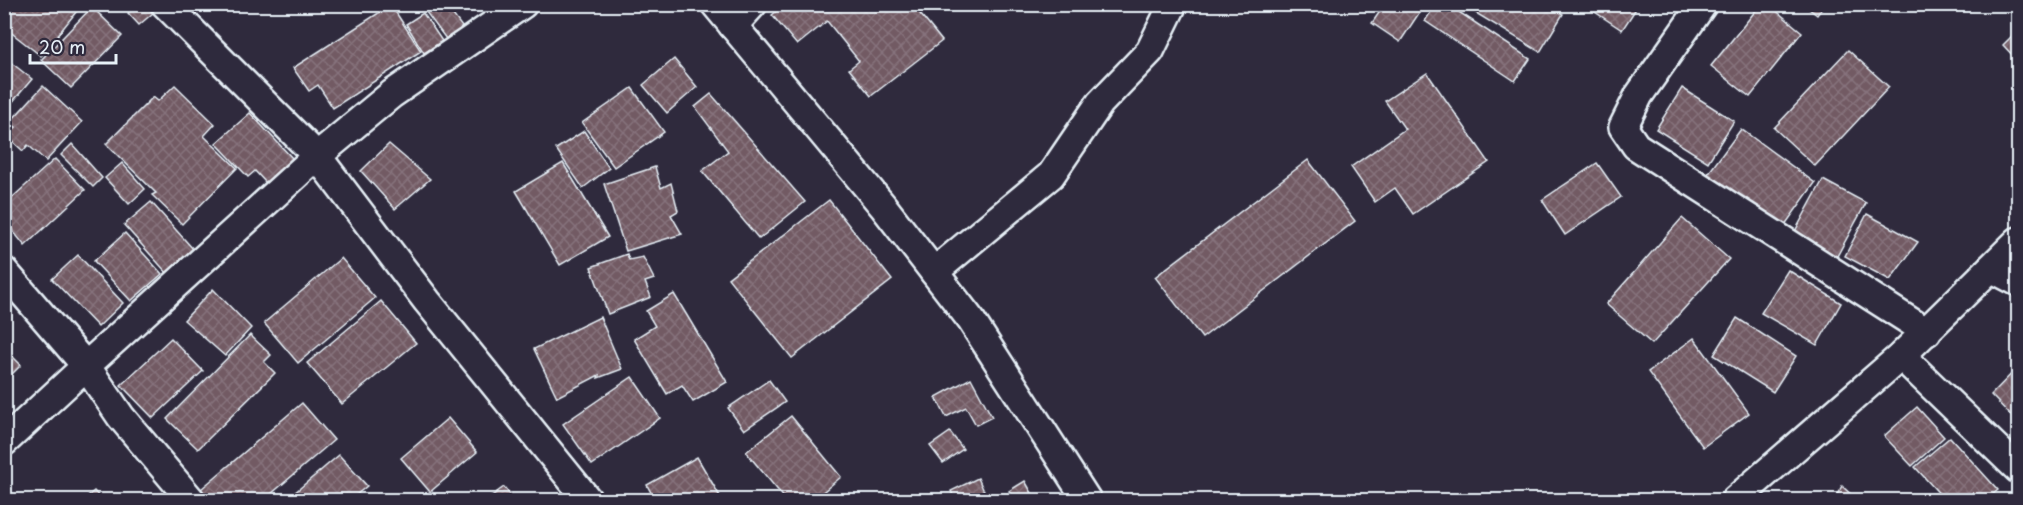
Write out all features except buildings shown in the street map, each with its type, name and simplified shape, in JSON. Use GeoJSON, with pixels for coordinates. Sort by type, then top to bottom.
{"type":"FeatureCollection","features":[{"type":"Feature","properties":{"kind":"street"},"geometry":{"type":"LineString","coordinates":[[165,4],[317,156],[427,302],[588,501]]}},
{"type":"Feature","properties":{"kind":"street"},"geometry":{"type":"LineString","coordinates":[[4,442],[317,156],[392,94],[523,4]]}},
{"type":"Feature","properties":{"kind":"street"},"geometry":{"type":"LineString","coordinates":[[715,4],[884,206],[971,320],[1086,501]]}},
{"type":"Feature","properties":{"kind":"street"},"geometry":{"type":"LineString","coordinates":[[733,26],[753,4]]}},
{"type":"Feature","properties":{"kind":"street"},"geometry":{"type":"LineString","coordinates":[[934,272],[1051,175],[1100,103],[1150,51],[1173,4]]}},
{"type":"Feature","properties":{"kind":"street"},"geometry":{"type":"LineString","coordinates":[[1703,4],[1639,95],[1623,127],[1636,146],[1927,332]]}},
{"type":"Feature","properties":{"kind":"street"},"geometry":{"type":"LineString","coordinates":[[1735,501],[1901,356],[2019,241]]}},
{"type":"Feature","properties":{"kind":"street"},"geometry":{"type":"LineString","coordinates":[[1991,268],[2019,282]]}},
{"type":"Feature","properties":{"kind":"street"},"geometry":{"type":"LineString","coordinates":[[4,271],[86,366],[121,417],[190,501]]}},
{"type":"Feature","properties":{"kind":"street"},"geometry":{"type":"LineString","coordinates":[[1901,356],[2019,470]]}}]}
